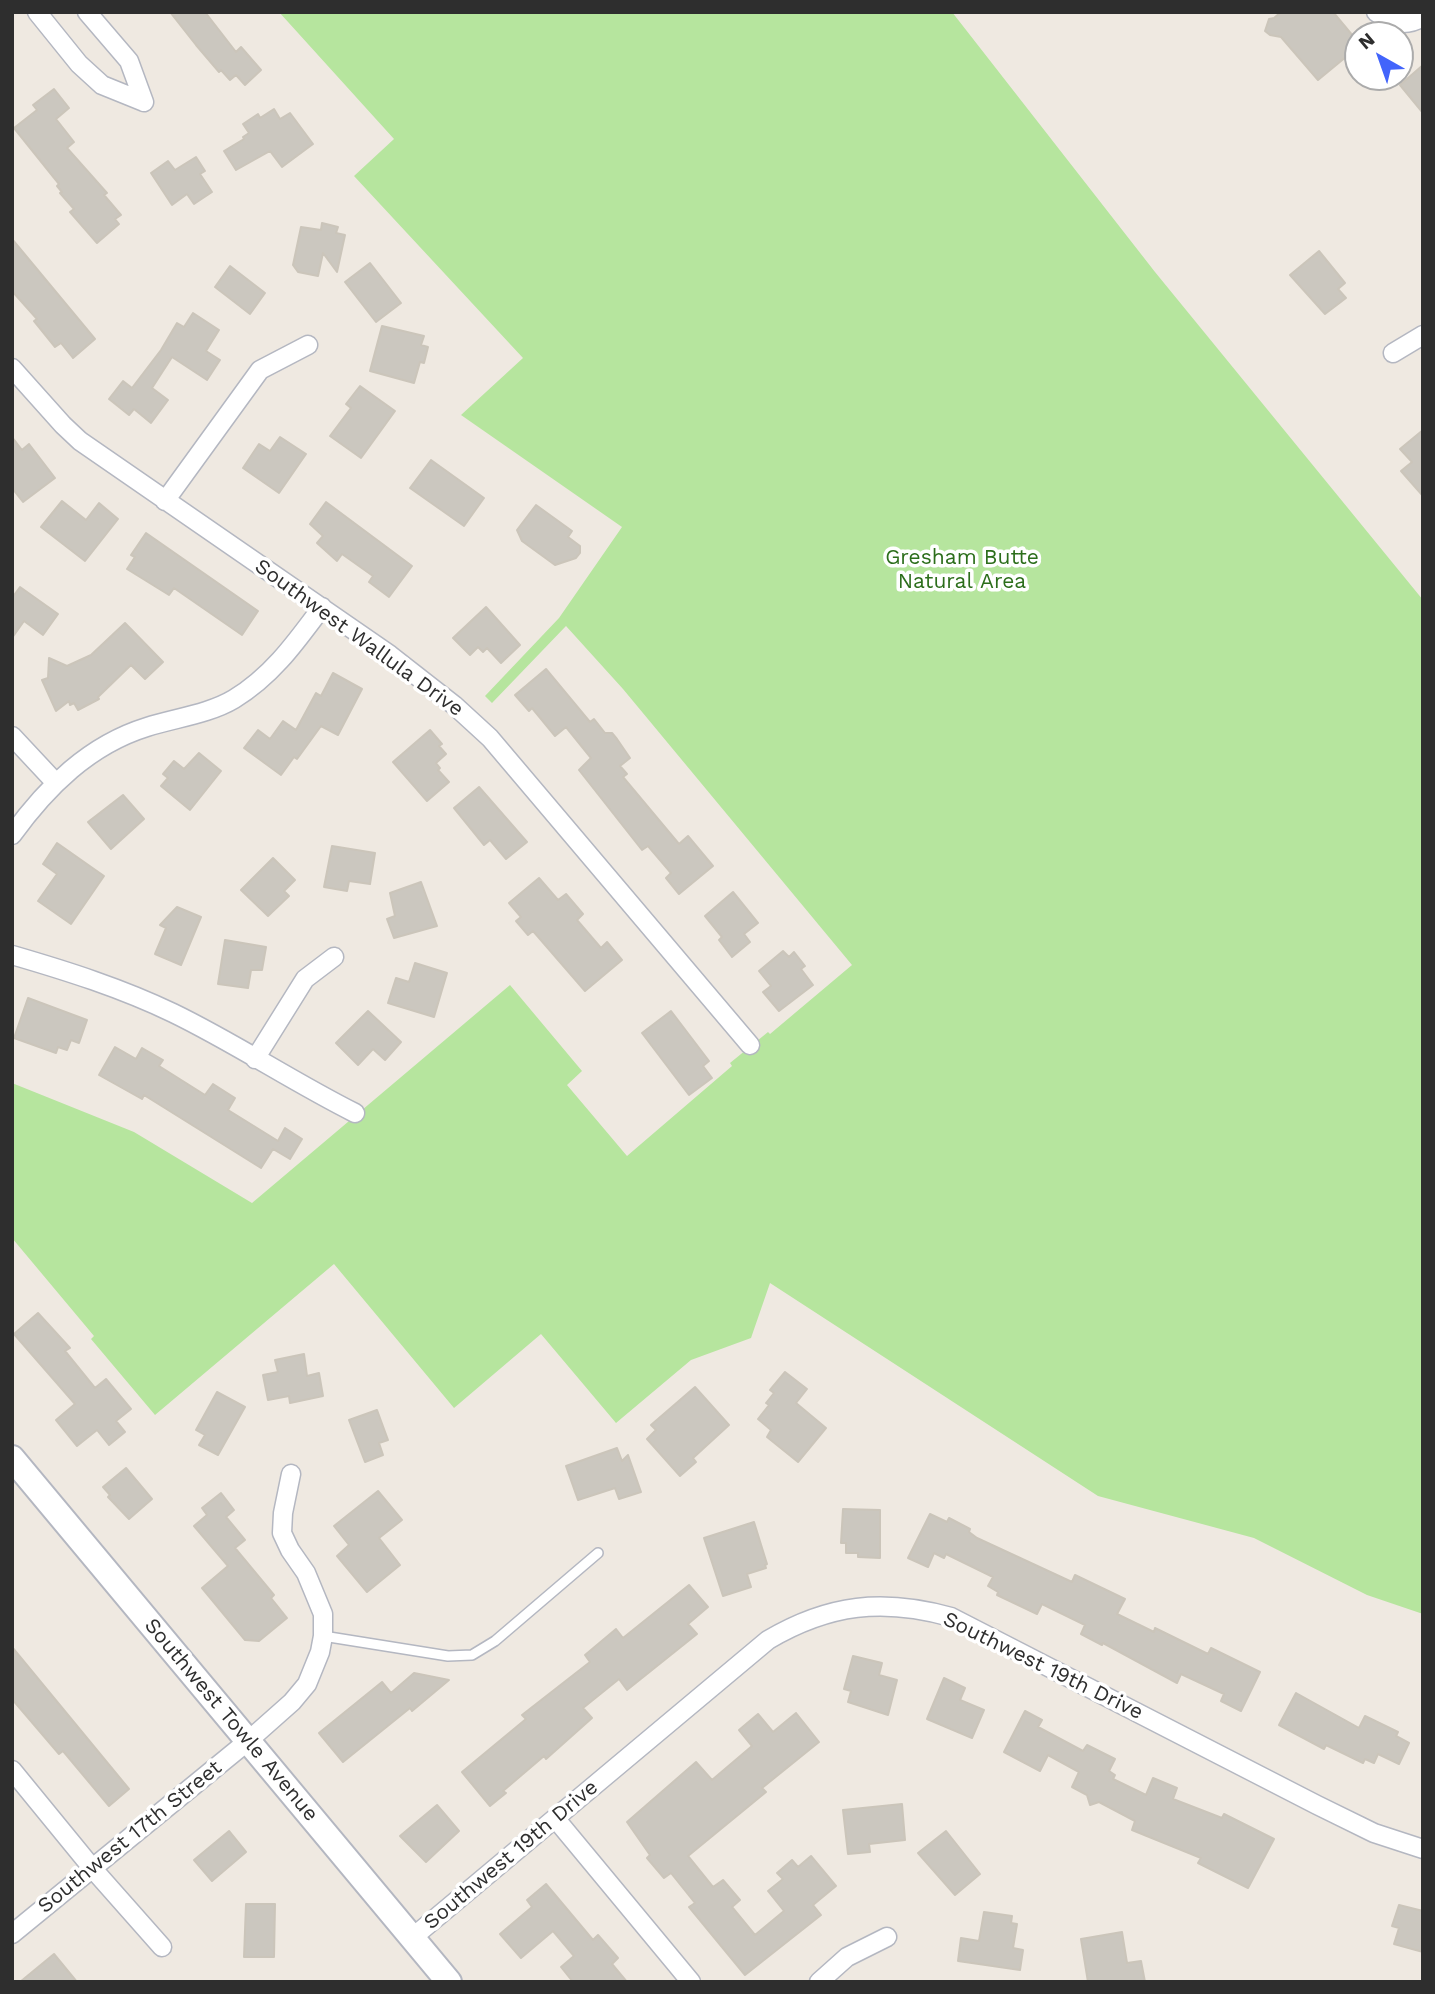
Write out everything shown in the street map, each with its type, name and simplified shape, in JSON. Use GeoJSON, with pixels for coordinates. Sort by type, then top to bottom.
{"type":"FeatureCollection","features":[{"type":"Feature","properties":{"kind":"main road","name":"Southwest Towle Avenue"},"geometry":{"type":"LineString","coordinates":[[12,1458],[449,1982]]}},
{"type":"Feature","properties":{"kind":"street"},"geometry":{"type":"LineString","coordinates":[[37,12],[79,64],[102,85],[144,102],[129,61],[87,12]]}},
{"type":"Feature","properties":{"kind":"street"},"geometry":{"type":"LineString","coordinates":[[1376,12],[1385,19],[1401,24],[1423,17]]}},
{"type":"Feature","properties":{"kind":"street"},"geometry":{"type":"LineString","coordinates":[[1393,353],[1423,335]]}},
{"type":"Feature","properties":{"kind":"street"},"geometry":{"type":"LineString","coordinates":[[165,501],[260,370],[308,345]]}},
{"type":"Feature","properties":{"kind":"street","name":"Southwest Wallula Drive"},"geometry":{"type":"LineString","coordinates":[[12,369],[80,441],[323,607],[434,689],[490,738],[750,1045]]}},
{"type":"Feature","properties":{"kind":"street"},"geometry":{"type":"LineString","coordinates":[[12,835],[55,782],[88,757],[116,740],[144,728],[231,701],[258,682],[280,662],[323,607]]}},
{"type":"Feature","properties":{"kind":"street"},"geometry":{"type":"LineString","coordinates":[[12,736],[55,782]]}},
{"type":"Feature","properties":{"kind":"street"},"geometry":{"type":"LineString","coordinates":[[12,955],[128,992],[176,1014],[355,1113]]}},
{"type":"Feature","properties":{"kind":"street"},"geometry":{"type":"LineString","coordinates":[[255,1059],[305,979],[334,957]]}},
{"type":"Feature","properties":{"kind":"street"},"geometry":{"type":"LineString","coordinates":[[290,1474],[282,1533],[315,1591],[323,1614],[323,1636]]}},
{"type":"Feature","properties":{"kind":"street","name":"Southwest 19th Drive"},"geometry":{"type":"LineString","coordinates":[[412,1938],[768,1640],[790,1627],[825,1614],[862,1606],[888,1605],[926,1610],[951,1617],[1317,1805],[1374,1833],[1423,1849]]}},
{"type":"Feature","properties":{"kind":"street","name":"Southwest 17th Street"},"geometry":{"type":"LineString","coordinates":[[12,1934],[292,1702],[307,1685],[316,1666],[323,1636]]}},
{"type":"Feature","properties":{"kind":"street"},"geometry":{"type":"LineString","coordinates":[[12,1770],[162,1947]]}},
{"type":"Feature","properties":{"kind":"street"},"geometry":{"type":"LineString","coordinates":[[555,1818],[691,1982]]}},
{"type":"Feature","properties":{"kind":"street"},"geometry":{"type":"LineString","coordinates":[[819,1982],[847,1957],[887,1937]]}},
{"type":"Feature","properties":{"kind":"lane"},"geometry":{"type":"LineString","coordinates":[[323,1636],[448,1656],[472,1654],[495,1641],[598,1553]]}},
{"type":"Feature","properties":{"kind":"green space","name":"Gresham Butte Natural Area"},"geometry":{"type":"Polygon","coordinates":[[[279,12],[952,12],[1155,272],[1423,600],[1423,1614],[1367,1595],[1254,1538],[1098,1496],[770,1283],[751,1338],[691,1360],[616,1423],[541,1334],[454,1408],[334,1264],[155,1415],[91,1339],[94,1336],[12,1238],[12,1083],[134,1132],[252,1203],[510,985],[582,1071],[567,1085],[627,1156],[732,1066],[730,1063],[768,1032],[770,1034],[852,965],[623,689],[566,626],[492,703],[485,696],[559,618],[622,527],[461,415],[523,358],[354,176],[394,139],[279,12]]]}},
{"type":"Feature","properties":{"kind":"building"},"geometry":{"type":"Polygon","coordinates":[[[170,12],[205,12],[236,52],[241,47],[261,70],[245,85],[236,75],[230,80],[221,70],[219,72],[170,12]]]}},
{"type":"Feature","properties":{"kind":"building"},"geometry":{"type":"Polygon","coordinates":[[[1281,12],[1333,12],[1344,25],[1344,59],[1318,80],[1281,37],[1265,31],[1269,19],[1281,12]]]}},
{"type":"Feature","properties":{"kind":"building"},"geometry":{"type":"Polygon","coordinates":[[[1423,65],[1423,113],[1405,91],[1414,91],[1414,73],[1423,65]]]}},
{"type":"Feature","properties":{"kind":"building"},"geometry":{"type":"Polygon","coordinates":[[[54,89],[69,108],[56,119],[74,142],[67,148],[107,193],[104,195],[121,215],[115,219],[119,224],[97,243],[70,212],[74,209],[60,193],[62,192],[57,186],[59,184],[14,128],[37,110],[33,105],[54,89]]]}},
{"type":"Feature","properties":{"kind":"building"},"geometry":{"type":"Polygon","coordinates":[[[274,109],[280,119],[290,113],[313,144],[282,167],[270,151],[236,170],[224,151],[249,133],[243,124],[258,114],[260,118],[274,109]]]}},
{"type":"Feature","properties":{"kind":"building"},"geometry":{"type":"Polygon","coordinates":[[[196,157],[205,171],[200,174],[212,192],[194,204],[187,194],[172,205],[151,173],[168,161],[175,170],[196,157]]]}},
{"type":"Feature","properties":{"kind":"building"},"geometry":{"type":"Polygon","coordinates":[[[322,223],[338,227],[336,233],[345,235],[337,272],[323,253],[318,276],[298,272],[293,265],[301,227],[321,230],[322,223]]]}},
{"type":"Feature","properties":{"kind":"building"},"geometry":{"type":"Polygon","coordinates":[[[12,239],[95,339],[73,358],[61,343],[55,347],[34,321],[37,319],[12,291],[12,239]]]}},
{"type":"Feature","properties":{"kind":"building"},"geometry":{"type":"Polygon","coordinates":[[[1319,251],[1345,283],[1338,289],[1346,298],[1325,314],[1290,275],[1319,251]]]}},
{"type":"Feature","properties":{"kind":"building"},"geometry":{"type":"Polygon","coordinates":[[[370,263],[401,303],[376,322],[345,282],[370,263]]]}},
{"type":"Feature","properties":{"kind":"building"},"geometry":{"type":"Polygon","coordinates":[[[230,266],[265,293],[250,314],[215,287],[230,266]]]}},
{"type":"Feature","properties":{"kind":"building"},"geometry":{"type":"Polygon","coordinates":[[[193,313],[219,330],[206,351],[220,360],[207,380],[172,357],[152,388],[168,400],[151,423],[134,409],[129,415],[109,399],[123,381],[132,388],[161,350],[177,323],[184,327],[193,313]]]}},
{"type":"Feature","properties":{"kind":"building"},"geometry":{"type":"Polygon","coordinates":[[[382,326],[424,336],[421,345],[428,347],[414,383],[370,371],[382,326]]]}},
{"type":"Feature","properties":{"kind":"building"},"geometry":{"type":"Polygon","coordinates":[[[360,386],[395,411],[361,458],[330,436],[351,408],[346,404],[360,386]]]}},
{"type":"Feature","properties":{"kind":"building"},"geometry":{"type":"Polygon","coordinates":[[[1423,430],[1423,496],[1401,471],[1412,462],[1400,449],[1423,430]]]}},
{"type":"Feature","properties":{"kind":"building"},"geometry":{"type":"Polygon","coordinates":[[[12,437],[22,450],[29,444],[55,478],[23,502],[12,488],[12,437]]]}},
{"type":"Feature","properties":{"kind":"building"},"geometry":{"type":"Polygon","coordinates":[[[280,437],[306,454],[279,493],[243,468],[259,444],[270,451],[280,437]]]}},
{"type":"Feature","properties":{"kind":"building"},"geometry":{"type":"Polygon","coordinates":[[[431,460],[484,498],[464,526],[410,488],[431,460]]]}},
{"type":"Feature","properties":{"kind":"building"},"geometry":{"type":"Polygon","coordinates":[[[62,501],[86,520],[99,503],[118,519],[85,561],[41,527],[62,501]]]}},
{"type":"Feature","properties":{"kind":"building"},"geometry":{"type":"Polygon","coordinates":[[[326,502],[412,566],[389,597],[369,582],[373,576],[342,554],[337,561],[317,543],[323,536],[310,524],[326,502]]]}},
{"type":"Feature","properties":{"kind":"building"},"geometry":{"type":"Polygon","coordinates":[[[536,505],[572,531],[568,537],[580,546],[580,553],[576,558],[555,565],[522,541],[517,530],[536,505]]]}},
{"type":"Feature","properties":{"kind":"building"},"geometry":{"type":"Polygon","coordinates":[[[146,533],[258,611],[242,635],[174,588],[169,595],[127,569],[135,557],[131,555],[146,533]]]}},
{"type":"Feature","properties":{"kind":"building"},"geometry":{"type":"Polygon","coordinates":[[[20,587],[58,614],[43,635],[24,621],[12,638],[12,598],[20,587]]]}},
{"type":"Feature","properties":{"kind":"building"},"geometry":{"type":"Polygon","coordinates":[[[486,607],[520,645],[501,663],[487,648],[483,652],[478,647],[470,655],[453,638],[486,607]]]}},
{"type":"Feature","properties":{"kind":"building"},"geometry":{"type":"Polygon","coordinates":[[[125,623],[163,662],[145,679],[131,665],[99,699],[78,710],[74,703],[70,705],[69,701],[56,711],[42,680],[48,678],[49,658],[67,666],[91,655],[125,623]]]}},
{"type":"Feature","properties":{"kind":"building"},"geometry":{"type":"Polygon","coordinates":[[[546,669],[590,722],[594,719],[605,733],[612,733],[617,739],[630,758],[620,766],[627,774],[623,777],[679,844],[688,836],[713,866],[679,894],[666,878],[671,873],[648,846],[642,850],[579,770],[591,758],[566,727],[555,736],[532,708],[529,711],[515,695],[546,669]]]}},
{"type":"Feature","properties":{"kind":"building"},"geometry":{"type":"Polygon","coordinates":[[[333,673],[362,689],[338,735],[321,726],[297,759],[294,757],[281,775],[244,748],[258,730],[270,739],[283,721],[296,730],[316,693],[321,696],[333,673]]]}},
{"type":"Feature","properties":{"kind":"building"},"geometry":{"type":"Polygon","coordinates":[[[430,730],[442,744],[439,746],[446,754],[436,763],[440,768],[438,770],[449,782],[427,801],[393,762],[430,730]]]}},
{"type":"Feature","properties":{"kind":"building"},"geometry":{"type":"Polygon","coordinates":[[[199,753],[221,771],[190,810],[161,786],[168,778],[163,774],[174,761],[184,769],[199,753]]]}},
{"type":"Feature","properties":{"kind":"building"},"geometry":{"type":"Polygon","coordinates":[[[479,787],[527,842],[506,859],[490,840],[484,845],[454,808],[479,787]]]}},
{"type":"Feature","properties":{"kind":"building"},"geometry":{"type":"Polygon","coordinates":[[[123,795],[144,819],[111,849],[88,822],[123,795]]]}},
{"type":"Feature","properties":{"kind":"building"},"geometry":{"type":"Polygon","coordinates":[[[57,843],[104,876],[71,924],[38,901],[57,874],[43,864],[57,843]]]}},
{"type":"Feature","properties":{"kind":"building"},"geometry":{"type":"Polygon","coordinates":[[[332,846],[375,853],[370,884],[349,881],[347,891],[324,887],[332,846]]]}},
{"type":"Feature","properties":{"kind":"building"},"geometry":{"type":"Polygon","coordinates":[[[273,858],[295,880],[284,891],[289,896],[268,916],[241,890],[273,858]]]}},
{"type":"Feature","properties":{"kind":"building"},"geometry":{"type":"Polygon","coordinates":[[[539,878],[558,900],[566,894],[583,914],[577,920],[601,948],[607,942],[622,960],[585,991],[533,931],[528,935],[516,921],[521,917],[509,903],[539,878]]]}},
{"type":"Feature","properties":{"kind":"building"},"geometry":{"type":"Polygon","coordinates":[[[421,882],[437,926],[394,938],[387,919],[395,916],[390,893],[421,882]]]}},
{"type":"Feature","properties":{"kind":"building"},"geometry":{"type":"Polygon","coordinates":[[[733,892],[758,923],[744,934],[750,942],[732,957],[719,940],[722,937],[705,916],[733,892]]]}},
{"type":"Feature","properties":{"kind":"building"},"geometry":{"type":"Polygon","coordinates":[[[177,907],[201,917],[181,965],[155,954],[166,928],[160,925],[177,907]]]}},
{"type":"Feature","properties":{"kind":"building"},"geometry":{"type":"Polygon","coordinates":[[[225,940],[266,947],[262,970],[251,970],[248,988],[218,984],[225,940]]]}},
{"type":"Feature","properties":{"kind":"building"},"geometry":{"type":"Polygon","coordinates":[[[783,951],[789,957],[794,952],[805,966],[801,969],[813,985],[779,1011],[763,992],[771,986],[759,971],[783,951]]]}},
{"type":"Feature","properties":{"kind":"building"},"geometry":{"type":"Polygon","coordinates":[[[415,963],[447,973],[434,1017],[388,1003],[396,978],[409,982],[415,963]]]}},
{"type":"Feature","properties":{"kind":"building"},"geometry":{"type":"Polygon","coordinates":[[[28,998],[87,1020],[79,1043],[71,1040],[67,1050],[58,1047],[56,1053],[14,1038],[28,998]]]}},
{"type":"Feature","properties":{"kind":"building"},"geometry":{"type":"Polygon","coordinates":[[[368,1011],[401,1042],[385,1060],[373,1049],[358,1065],[336,1043],[368,1011]]]}},
{"type":"Feature","properties":{"kind":"building"},"geometry":{"type":"Polygon","coordinates":[[[671,1011],[709,1061],[703,1066],[712,1078],[689,1095],[642,1033],[671,1011]]]}},
{"type":"Feature","properties":{"kind":"building"},"geometry":{"type":"Polygon","coordinates":[[[115,1047],[136,1059],[142,1048],[163,1060],[159,1066],[205,1095],[213,1084],[235,1098],[228,1110],[278,1141],[285,1128],[302,1139],[290,1159],[273,1149],[261,1168],[144,1095],[142,1099],[99,1075],[115,1047]]]}},
{"type":"Feature","properties":{"kind":"building"},"geometry":{"type":"Polygon","coordinates":[[[38,1313],[70,1348],[65,1351],[95,1388],[106,1379],[131,1409],[116,1421],[125,1432],[109,1445],[97,1430],[77,1446],[56,1420],[75,1404],[14,1334],[38,1313]]]}},
{"type":"Feature","properties":{"kind":"building"},"geometry":{"type":"Polygon","coordinates":[[[304,1354],[307,1376],[319,1373],[323,1396],[290,1403],[289,1396],[268,1400],[263,1375],[278,1372],[275,1360],[304,1354]]]}},
{"type":"Feature","properties":{"kind":"building"},"geometry":{"type":"Polygon","coordinates":[[[785,1372],[807,1389],[796,1403],[826,1428],[798,1462],[767,1437],[771,1430],[758,1419],[774,1393],[770,1390],[785,1372]]]}},
{"type":"Feature","properties":{"kind":"building"},"geometry":{"type":"Polygon","coordinates":[[[695,1387],[729,1425],[693,1458],[696,1462],[680,1476],[647,1439],[656,1430],[651,1425],[695,1387]]]}},
{"type":"Feature","properties":{"kind":"building"},"geometry":{"type":"Polygon","coordinates":[[[217,1392],[245,1407],[218,1455],[199,1445],[205,1435],[196,1430],[217,1392]]]}},
{"type":"Feature","properties":{"kind":"building"},"geometry":{"type":"Polygon","coordinates":[[[377,1410],[388,1440],[379,1443],[383,1455],[365,1462],[349,1420],[377,1410]]]}},
{"type":"Feature","properties":{"kind":"building"},"geometry":{"type":"Polygon","coordinates":[[[617,1448],[622,1461],[628,1455],[641,1492],[619,1499],[615,1488],[578,1500],[566,1466],[617,1448]]]}},
{"type":"Feature","properties":{"kind":"building"},"geometry":{"type":"Polygon","coordinates":[[[126,1468],[152,1499],[129,1519],[108,1497],[110,1495],[103,1487],[126,1468]]]}},
{"type":"Feature","properties":{"kind":"building"},"geometry":{"type":"Polygon","coordinates":[[[378,1491],[402,1520],[379,1538],[400,1565],[367,1592],[337,1556],[349,1545],[334,1526],[378,1491]]]}},
{"type":"Feature","properties":{"kind":"building"},"geometry":{"type":"Polygon","coordinates":[[[221,1493],[234,1510],[226,1517],[245,1540],[235,1548],[274,1595],[271,1598],[287,1618],[259,1641],[245,1640],[202,1588],[228,1566],[194,1526],[207,1515],[202,1508],[221,1493]]]}},
{"type":"Feature","properties":{"kind":"building"},"geometry":{"type":"Polygon","coordinates":[[[843,1509],[880,1510],[880,1558],[858,1557],[858,1553],[846,1553],[846,1543],[841,1543],[843,1509]]]}},
{"type":"Feature","properties":{"kind":"building"},"geometry":{"type":"Polygon","coordinates":[[[930,1514],[947,1522],[949,1518],[970,1529],[969,1532],[977,1538],[1072,1582],[1075,1575],[1125,1599],[1117,1614],[1154,1632],[1155,1628],[1208,1654],[1211,1648],[1260,1672],[1241,1711],[1221,1701],[1224,1694],[1181,1674],[1177,1683],[1081,1634],[1085,1625],[1042,1604],[1037,1614],[997,1595],[998,1592],[988,1586],[993,1577],[946,1554],[944,1558],[934,1553],[928,1567],[908,1558],[930,1514]]]}},
{"type":"Feature","properties":{"kind":"building"},"geometry":{"type":"Polygon","coordinates":[[[754,1522],[766,1568],[747,1574],[751,1587],[723,1596],[704,1538],[754,1522]]]}},
{"type":"Feature","properties":{"kind":"building"},"geometry":{"type":"Polygon","coordinates":[[[689,1585],[708,1607],[688,1624],[697,1634],[627,1690],[619,1679],[583,1708],[592,1718],[546,1759],[544,1756],[503,1791],[506,1793],[490,1806],[462,1772],[526,1719],[522,1715],[590,1662],[585,1655],[616,1629],[623,1638],[689,1585]]]}},
{"type":"Feature","properties":{"kind":"building"},"geometry":{"type":"Polygon","coordinates":[[[12,1647],[129,1789],[109,1806],[63,1751],[59,1754],[12,1699],[12,1647]]]}},
{"type":"Feature","properties":{"kind":"building"},"geometry":{"type":"Polygon","coordinates":[[[853,1656],[882,1663],[879,1675],[897,1680],[888,1715],[848,1702],[851,1691],[844,1689],[853,1656]]]}},
{"type":"Feature","properties":{"kind":"building"},"geometry":{"type":"Polygon","coordinates":[[[414,1673],[449,1680],[343,1762],[319,1733],[382,1682],[391,1693],[414,1673]]]}},
{"type":"Feature","properties":{"kind":"building"},"geometry":{"type":"Polygon","coordinates":[[[944,1678],[965,1688],[960,1700],[984,1710],[972,1738],[927,1719],[944,1678]]]}},
{"type":"Feature","properties":{"kind":"building"},"geometry":{"type":"Polygon","coordinates":[[[1296,1693],[1359,1728],[1365,1716],[1398,1732],[1396,1736],[1409,1743],[1399,1764],[1378,1754],[1374,1763],[1365,1759],[1363,1763],[1326,1745],[1324,1749],[1279,1725],[1296,1693]]]}},
{"type":"Feature","properties":{"kind":"building"},"geometry":{"type":"Polygon","coordinates":[[[1025,1711],[1042,1720],[1038,1727],[1083,1751],[1087,1745],[1115,1759],[1109,1771],[1115,1775],[1113,1779],[1146,1795],[1153,1778],[1177,1788],[1173,1799],[1222,1818],[1224,1814],[1274,1839],[1248,1888],[1198,1863],[1201,1858],[1132,1830],[1135,1821],[1099,1802],[1090,1805],[1087,1795],[1072,1787],[1079,1772],[1048,1755],[1040,1771],[1004,1752],[1025,1711]]]}},
{"type":"Feature","properties":{"kind":"building"},"geometry":{"type":"Polygon","coordinates":[[[796,1713],[819,1742],[762,1788],[766,1792],[688,1856],[713,1887],[723,1880],[740,1900],[732,1907],[755,1935],[784,1911],[768,1891],[783,1879],[777,1873],[792,1860],[798,1867],[811,1856],[836,1886],[813,1905],[821,1915],[745,1975],[689,1907],[695,1903],[671,1873],[664,1878],[647,1858],[650,1855],[627,1822],[696,1762],[712,1780],[752,1746],[739,1730],[758,1714],[773,1732],[796,1713]]]}},
{"type":"Feature","properties":{"kind":"building"},"geometry":{"type":"Polygon","coordinates":[[[902,1804],[905,1840],[869,1844],[870,1852],[848,1854],[843,1810],[902,1804]]]}},
{"type":"Feature","properties":{"kind":"building"},"geometry":{"type":"Polygon","coordinates":[[[437,1805],[459,1831],[426,1862],[400,1836],[437,1805]]]}},
{"type":"Feature","properties":{"kind":"building"},"geometry":{"type":"Polygon","coordinates":[[[229,1831],[246,1852],[212,1881],[194,1860],[229,1831]]]}},
{"type":"Feature","properties":{"kind":"building"},"geometry":{"type":"Polygon","coordinates":[[[946,1831],[980,1874],[955,1895],[918,1853],[946,1831]]]}},
{"type":"Feature","properties":{"kind":"building"},"geometry":{"type":"Polygon","coordinates":[[[546,1884],[593,1940],[598,1935],[618,1958],[612,1964],[627,1982],[573,1982],[561,1967],[574,1956],[553,1931],[521,1958],[500,1934],[532,1907],[527,1900],[546,1884]]]}},
{"type":"Feature","properties":{"kind":"building"},"geometry":{"type":"Polygon","coordinates":[[[246,1904],[275,1904],[274,1957],[244,1957],[246,1904]]]}},
{"type":"Feature","properties":{"kind":"building"},"geometry":{"type":"Polygon","coordinates":[[[1399,1905],[1423,1911],[1423,1952],[1394,1944],[1399,1928],[1392,1926],[1399,1905]]]}},
{"type":"Feature","properties":{"kind":"building"},"geometry":{"type":"Polygon","coordinates":[[[984,1912],[1012,1916],[1011,1923],[1017,1924],[1013,1948],[1023,1950],[1020,1970],[958,1961],[961,1938],[979,1941],[984,1912]]]}},
{"type":"Feature","properties":{"kind":"building"},"geometry":{"type":"Polygon","coordinates":[[[1122,1932],[1127,1963],[1141,1961],[1145,1982],[1088,1982],[1081,1939],[1122,1932]]]}},
{"type":"Feature","properties":{"kind":"building"},"geometry":{"type":"Polygon","coordinates":[[[54,1954],[77,1982],[20,1982],[54,1954]]]}}]}
